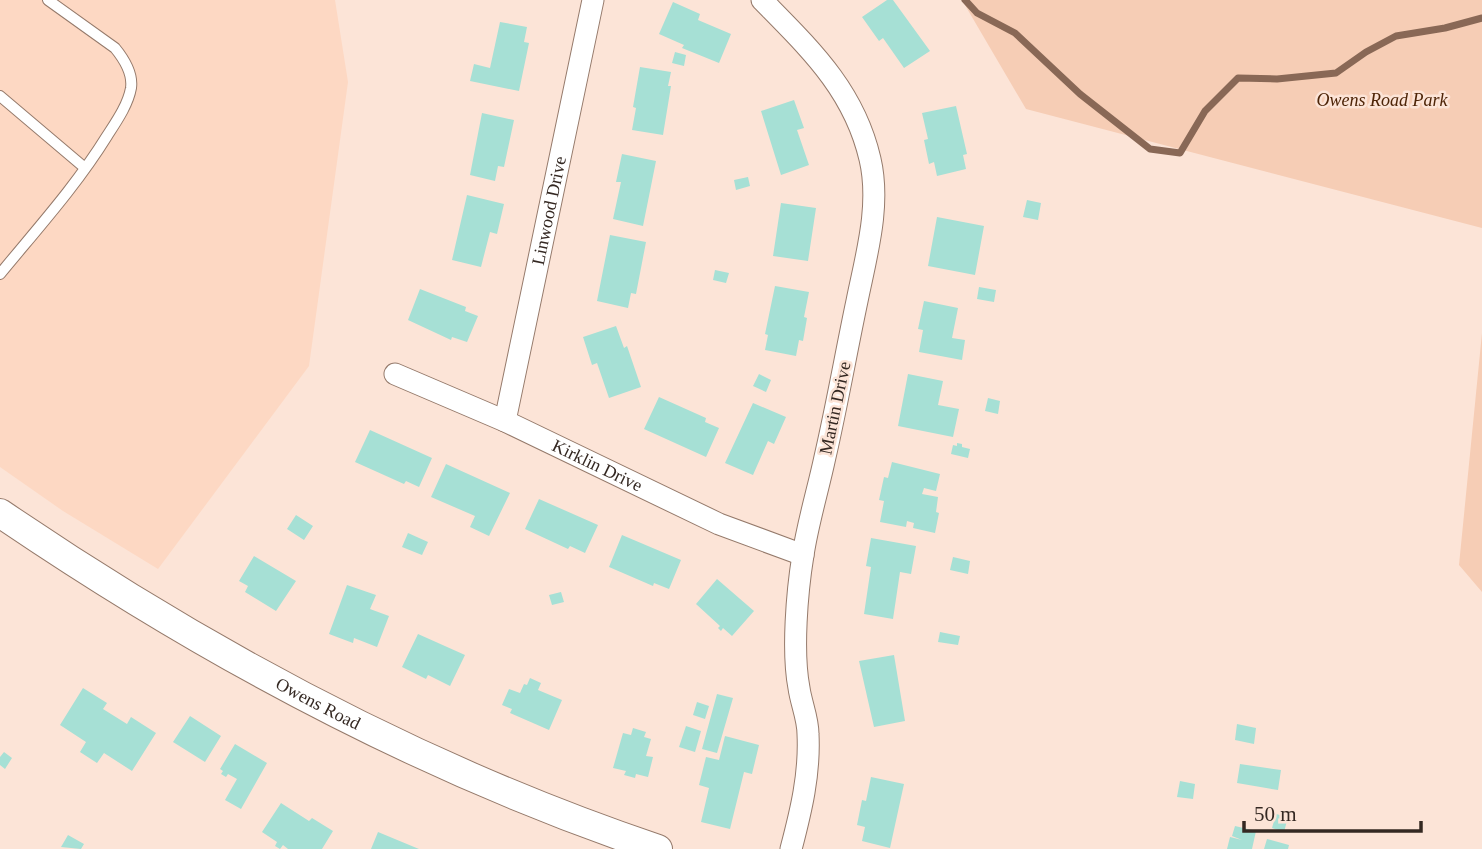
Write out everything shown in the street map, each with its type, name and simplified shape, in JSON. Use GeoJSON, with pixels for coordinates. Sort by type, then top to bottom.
{"type":"FeatureCollection","features":[{"type":"Feature","properties":{"kind":"street","name":"Linwood Drive"},"geometry":{"type":"LineString","coordinates":[[505,421],[593,0]]}},
{"type":"Feature","properties":{"kind":"street","name":"Martin Drive"},"geometry":{"type":"LineString","coordinates":[[762,0],[820,59],[844,94],[857,117],[865,141],[871,162],[873,190],[871,234],[803,555],[796,661],[808,731],[808,757],[806,788],[791,849]]}},
{"type":"Feature","properties":{"kind":"street","name":"Kirklin Drive"},"geometry":{"type":"LineString","coordinates":[[395,374],[505,421],[719,524],[803,555]]}},
{"type":"Feature","properties":{"kind":"street","name":"Owens Road"},"geometry":{"type":"LineString","coordinates":[[0,513],[214,649],[377,735],[495,787],[658,849]]}},
{"type":"Feature","properties":{"kind":"lane"},"geometry":{"type":"LineString","coordinates":[[0,274],[85,168],[121,113],[131,88],[130,77],[122,57],[115,48],[48,0]]}},
{"type":"Feature","properties":{"kind":"lane"},"geometry":{"type":"LineString","coordinates":[[0,96],[85,168]]}},
{"type":"Feature","properties":{"kind":"shaded area"},"geometry":{"type":"Polygon","coordinates":[[[0,0],[335,0],[348,82],[309,366],[158,569],[63,511],[0,467],[0,0]]]}},
{"type":"Feature","properties":{"kind":"green space","name":"Owens Road Park"},"geometry":{"type":"Polygon","coordinates":[[[962,0],[1482,0],[1482,228],[1026,109],[962,0]]]}},
{"type":"Feature","properties":{"kind":"green space"},"geometry":{"type":"Polygon","coordinates":[[[1482,333],[1482,592],[1459,565],[1482,333]]]}},
{"type":"Feature","properties":{"kind":"building"},"geometry":{"type":"Polygon","coordinates":[[[887,0],[893,0],[930,51],[904,68],[883,38],[879,41],[862,17],[887,0]]]}},
{"type":"Feature","properties":{"kind":"building"},"geometry":{"type":"Polygon","coordinates":[[[673,2],[700,14],[698,20],[731,34],[719,63],[682,48],[684,45],[659,34],[673,2]]]}},
{"type":"Feature","properties":{"kind":"building"},"geometry":{"type":"Polygon","coordinates":[[[500,22],[527,27],[524,42],[529,43],[519,91],[470,81],[474,64],[490,68],[500,22]]]}},
{"type":"Feature","properties":{"kind":"building"},"geometry":{"type":"Polygon","coordinates":[[[675,52],[686,55],[684,66],[672,63],[675,52]]]}},
{"type":"Feature","properties":{"kind":"building"},"geometry":{"type":"Polygon","coordinates":[[[640,67],[671,72],[663,135],[632,130],[640,67]]]}},
{"type":"Feature","properties":{"kind":"building"},"geometry":{"type":"Polygon","coordinates":[[[794,100],[804,128],[797,130],[809,165],[781,175],[761,111],[794,100]]]}},
{"type":"Feature","properties":{"kind":"building"},"geometry":{"type":"Polygon","coordinates":[[[956,106],[967,154],[963,155],[966,169],[937,176],[934,162],[929,164],[924,140],[928,139],[922,113],[956,106]]]}},
{"type":"Feature","properties":{"kind":"building"},"geometry":{"type":"Polygon","coordinates":[[[482,113],[514,120],[504,167],[498,166],[495,181],[470,175],[482,113]]]}},
{"type":"Feature","properties":{"kind":"building"},"geometry":{"type":"Polygon","coordinates":[[[622,154],[656,161],[643,226],[613,219],[621,182],[616,182],[622,154]]]}},
{"type":"Feature","properties":{"kind":"building"},"geometry":{"type":"Polygon","coordinates":[[[748,177],[750,186],[736,190],[734,180],[748,177]]]}},
{"type":"Feature","properties":{"kind":"building"},"geometry":{"type":"Polygon","coordinates":[[[467,195],[504,204],[497,234],[490,232],[481,267],[452,260],[467,195]]]}},
{"type":"Feature","properties":{"kind":"building"},"geometry":{"type":"Polygon","coordinates":[[[1027,200],[1041,203],[1038,220],[1023,217],[1027,200]]]}},
{"type":"Feature","properties":{"kind":"building"},"geometry":{"type":"Polygon","coordinates":[[[781,203],[816,208],[808,261],[773,256],[781,203]]]}},
{"type":"Feature","properties":{"kind":"building"},"geometry":{"type":"Polygon","coordinates":[[[937,217],[984,226],[975,275],[928,266],[937,217]]]}},
{"type":"Feature","properties":{"kind":"building"},"geometry":{"type":"Polygon","coordinates":[[[610,235],[646,242],[636,294],[631,293],[628,308],[597,301],[610,235]]]}},
{"type":"Feature","properties":{"kind":"building"},"geometry":{"type":"Polygon","coordinates":[[[715,270],[729,273],[726,283],[713,280],[715,270]]]}},
{"type":"Feature","properties":{"kind":"building"},"geometry":{"type":"Polygon","coordinates":[[[775,286],[809,292],[803,341],[799,340],[796,356],[765,350],[768,335],[765,334],[775,286]]]}},
{"type":"Feature","properties":{"kind":"building"},"geometry":{"type":"Polygon","coordinates":[[[979,287],[996,290],[994,302],[977,299],[979,287]]]}},
{"type":"Feature","properties":{"kind":"building"},"geometry":{"type":"Polygon","coordinates":[[[420,289],[466,307],[465,311],[478,316],[467,342],[452,337],[451,340],[408,320],[420,289]]]}},
{"type":"Feature","properties":{"kind":"building"},"geometry":{"type":"Polygon","coordinates":[[[924,301],[958,308],[952,338],[965,340],[962,360],[919,352],[923,330],[918,329],[924,301]]]}},
{"type":"Feature","properties":{"kind":"building"},"geometry":{"type":"Polygon","coordinates":[[[616,326],[624,348],[627,346],[641,387],[609,398],[597,363],[592,365],[583,337],[616,326]]]}},
{"type":"Feature","properties":{"kind":"building"},"geometry":{"type":"Polygon","coordinates":[[[759,374],[771,380],[766,392],[753,386],[759,374]]]}},
{"type":"Feature","properties":{"kind":"building"},"geometry":{"type":"Polygon","coordinates":[[[908,374],[943,381],[938,405],[959,409],[953,437],[898,426],[908,374]]]}},
{"type":"Feature","properties":{"kind":"building"},"geometry":{"type":"Polygon","coordinates":[[[659,397],[706,418],[705,422],[719,428],[706,457],[644,429],[659,397]]]}},
{"type":"Feature","properties":{"kind":"building"},"geometry":{"type":"Polygon","coordinates":[[[988,398],[1000,401],[998,414],[985,411],[988,398]]]}},
{"type":"Feature","properties":{"kind":"building"},"geometry":{"type":"Polygon","coordinates":[[[753,403],[786,417],[774,444],[768,441],[753,475],[725,463],[753,403]]]}},
{"type":"Feature","properties":{"kind":"building"},"geometry":{"type":"Polygon","coordinates":[[[370,430],[432,458],[419,487],[406,481],[404,484],[355,462],[370,430]]]}},
{"type":"Feature","properties":{"kind":"building"},"geometry":{"type":"Polygon","coordinates":[[[957,443],[970,449],[968,458],[951,454],[953,445],[957,446],[957,443]]]}},
{"type":"Feature","properties":{"kind":"building"},"geometry":{"type":"Polygon","coordinates":[[[892,462],[940,474],[936,491],[924,488],[922,494],[938,497],[936,512],[939,513],[935,533],[913,528],[914,523],[907,521],[906,527],[880,522],[884,501],[879,500],[884,477],[888,478],[892,462]]]}},
{"type":"Feature","properties":{"kind":"building"},"geometry":{"type":"Polygon","coordinates":[[[446,464],[510,493],[489,536],[470,527],[475,516],[431,497],[446,464]]]}},
{"type":"Feature","properties":{"kind":"building"},"geometry":{"type":"Polygon","coordinates":[[[539,499],[598,525],[585,553],[570,546],[568,549],[525,529],[539,499]]]}},
{"type":"Feature","properties":{"kind":"building"},"geometry":{"type":"Polygon","coordinates":[[[296,515],[313,526],[304,540],[287,529],[296,515]]]}},
{"type":"Feature","properties":{"kind":"building"},"geometry":{"type":"Polygon","coordinates":[[[408,533],[428,542],[422,555],[402,547],[408,533]]]}},
{"type":"Feature","properties":{"kind":"building"},"geometry":{"type":"Polygon","coordinates":[[[622,535],[681,560],[669,589],[654,583],[653,586],[609,567],[622,535]]]}},
{"type":"Feature","properties":{"kind":"building"},"geometry":{"type":"Polygon","coordinates":[[[871,538],[916,546],[911,574],[900,572],[893,619],[864,614],[871,567],[866,566],[871,538]]]}},
{"type":"Feature","properties":{"kind":"building"},"geometry":{"type":"Polygon","coordinates":[[[254,556],[296,581],[276,611],[245,592],[248,586],[239,581],[254,556]]]}},
{"type":"Feature","properties":{"kind":"building"},"geometry":{"type":"Polygon","coordinates":[[[953,557],[970,561],[968,574],[950,570],[953,557]]]}},
{"type":"Feature","properties":{"kind":"building"},"geometry":{"type":"Polygon","coordinates":[[[717,579],[754,611],[732,636],[723,628],[721,631],[718,628],[720,626],[696,604],[717,579]]]}},
{"type":"Feature","properties":{"kind":"building"},"geometry":{"type":"Polygon","coordinates":[[[347,585],[376,595],[370,609],[389,616],[377,647],[354,638],[353,643],[329,634],[347,585]]]}},
{"type":"Feature","properties":{"kind":"building"},"geometry":{"type":"Polygon","coordinates":[[[561,592],[564,602],[552,605],[549,595],[561,592]]]}},
{"type":"Feature","properties":{"kind":"building"},"geometry":{"type":"Polygon","coordinates":[[[940,632],[960,636],[958,645],[938,642],[940,632]]]}},
{"type":"Feature","properties":{"kind":"building"},"geometry":{"type":"Polygon","coordinates":[[[418,634],[465,655],[450,686],[428,675],[426,679],[402,667],[418,634]]]}},
{"type":"Feature","properties":{"kind":"building"},"geometry":{"type":"Polygon","coordinates":[[[894,655],[905,721],[874,727],[859,661],[894,655]]]}},
{"type":"Feature","properties":{"kind":"building"},"geometry":{"type":"Polygon","coordinates":[[[530,678],[541,683],[538,690],[562,700],[549,730],[510,713],[512,709],[502,705],[509,689],[520,693],[530,678]]]}},
{"type":"Feature","properties":{"kind":"building"},"geometry":{"type":"Polygon","coordinates":[[[83,688],[107,703],[103,709],[127,724],[131,717],[156,733],[132,771],[104,753],[97,763],[80,752],[86,742],[60,725],[83,688]]]}},
{"type":"Feature","properties":{"kind":"building"},"geometry":{"type":"Polygon","coordinates":[[[717,694],[733,698],[717,753],[702,749],[717,694]]]}},
{"type":"Feature","properties":{"kind":"building"},"geometry":{"type":"Polygon","coordinates":[[[697,702],[709,706],[705,719],[693,715],[697,702]]]}},
{"type":"Feature","properties":{"kind":"building"},"geometry":{"type":"Polygon","coordinates":[[[190,716],[221,736],[205,762],[173,742],[190,716]]]}},
{"type":"Feature","properties":{"kind":"building"},"geometry":{"type":"Polygon","coordinates":[[[1237,724],[1256,728],[1254,744],[1235,740],[1237,724]]]}},
{"type":"Feature","properties":{"kind":"building"},"geometry":{"type":"Polygon","coordinates":[[[686,726],[701,731],[695,752],[679,747],[686,726]]]}},
{"type":"Feature","properties":{"kind":"building"},"geometry":{"type":"Polygon","coordinates":[[[633,728],[646,732],[644,737],[651,739],[646,756],[653,757],[648,777],[636,774],[635,778],[624,775],[626,771],[613,768],[623,733],[631,735],[633,728]]]}},
{"type":"Feature","properties":{"kind":"building"},"geometry":{"type":"Polygon","coordinates":[[[725,736],[759,745],[752,774],[744,772],[730,829],[701,822],[709,788],[699,785],[706,757],[719,760],[725,736]]]}},
{"type":"Feature","properties":{"kind":"building"},"geometry":{"type":"Polygon","coordinates":[[[235,744],[267,763],[241,809],[225,800],[237,779],[228,774],[226,777],[221,774],[223,771],[220,769],[235,744]]]}},
{"type":"Feature","properties":{"kind":"building"},"geometry":{"type":"Polygon","coordinates":[[[4,752],[12,758],[5,769],[0,765],[0,757],[4,752]]]}},
{"type":"Feature","properties":{"kind":"building"},"geometry":{"type":"Polygon","coordinates":[[[1240,764],[1281,770],[1278,790],[1237,783],[1240,764]]]}},
{"type":"Feature","properties":{"kind":"building"},"geometry":{"type":"Polygon","coordinates":[[[871,777],[904,784],[890,848],[862,841],[865,827],[857,825],[862,800],[866,801],[871,777]]]}},
{"type":"Feature","properties":{"kind":"building"},"geometry":{"type":"Polygon","coordinates":[[[1180,781],[1195,784],[1193,799],[1177,797],[1180,781]]]}},
{"type":"Feature","properties":{"kind":"building"},"geometry":{"type":"Polygon","coordinates":[[[281,803],[309,821],[312,818],[333,831],[322,849],[288,849],[283,845],[280,849],[275,846],[277,842],[262,832],[281,803]]]}},
{"type":"Feature","properties":{"kind":"building"},"geometry":{"type":"Polygon","coordinates":[[[1276,814],[1288,817],[1284,832],[1272,828],[1276,814]]]}},
{"type":"Feature","properties":{"kind":"building"},"geometry":{"type":"Polygon","coordinates":[[[1235,826],[1256,831],[1252,849],[1227,849],[1230,837],[1242,840],[1232,836],[1235,826]]]}},
{"type":"Feature","properties":{"kind":"building"},"geometry":{"type":"Polygon","coordinates":[[[378,832],[419,849],[371,849],[378,832]]]}},
{"type":"Feature","properties":{"kind":"building"},"geometry":{"type":"Polygon","coordinates":[[[68,835],[84,844],[81,849],[61,847],[68,835]]]}},
{"type":"Feature","properties":{"kind":"building"},"geometry":{"type":"Polygon","coordinates":[[[1267,839],[1289,845],[1288,849],[1264,849],[1267,839]]]}},
{"type":"Feature","properties":{"kind":"waterway"},"geometry":{"type":"LineString","coordinates":[[965,0],[977,13],[1015,33],[1080,94],[1150,149],[1180,153],[1205,111],[1238,78],[1277,79],[1336,73],[1366,52],[1396,36],[1445,28],[1482,18]]}}]}
